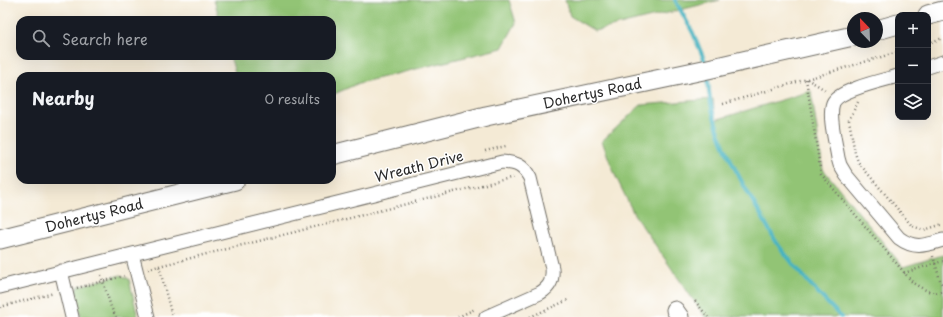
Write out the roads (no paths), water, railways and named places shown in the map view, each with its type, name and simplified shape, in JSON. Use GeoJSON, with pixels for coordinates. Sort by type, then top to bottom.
{"type":"FeatureCollection","features":[{"type":"Feature","properties":{"kind":"main road"},"geometry":{"type":"LineString","coordinates":[[931,14],[943,11]]}},
{"type":"Feature","properties":{"kind":"main road"},"geometry":{"type":"LineString","coordinates":[[883,28],[895,25]]}},
{"type":"Feature","properties":{"kind":"main road","name":"Dohertys Road"},"geometry":{"type":"LineString","coordinates":[[336,154],[486,116],[708,69],[847,37]]}},
{"type":"Feature","properties":{"kind":"main road","name":"Dohertys Road"},"geometry":{"type":"LineString","coordinates":[[0,239],[220,184]]}},
{"type":"Feature","properties":{"kind":"main road","name":"Dohertys Road"},"geometry":{"type":"LineString","coordinates":[[0,230],[189,192]]}},
{"type":"Feature","properties":{"kind":"street"},"geometry":{"type":"LineString","coordinates":[[931,66],[943,62]]}},
{"type":"Feature","properties":{"kind":"street"},"geometry":{"type":"LineString","coordinates":[[895,77],[852,90],[841,95],[833,102],[831,112],[832,124],[840,165],[899,238],[906,244],[916,246],[943,240]]}},
{"type":"Feature","properties":{"kind":"street","name":"Wreath Drive"},"geometry":{"type":"LineString","coordinates":[[0,287],[502,162],[512,162],[526,169],[530,178],[553,275],[547,289],[540,293],[482,312]]}},
{"type":"Feature","properties":{"kind":"street"},"geometry":{"type":"LineString","coordinates":[[132,254],[148,317]]}},
{"type":"Feature","properties":{"kind":"street"},"geometry":{"type":"LineString","coordinates":[[61,271],[72,317]]}},
{"type":"Feature","properties":{"kind":"waterway"},"geometry":{"type":"LineString","coordinates":[[675,0],[693,33],[706,64]]}},
{"type":"Feature","properties":{"kind":"waterway"},"geometry":{"type":"LineString","coordinates":[[708,75],[709,93],[713,111],[724,146],[732,164],[779,246],[809,283],[841,317]]}}]}
